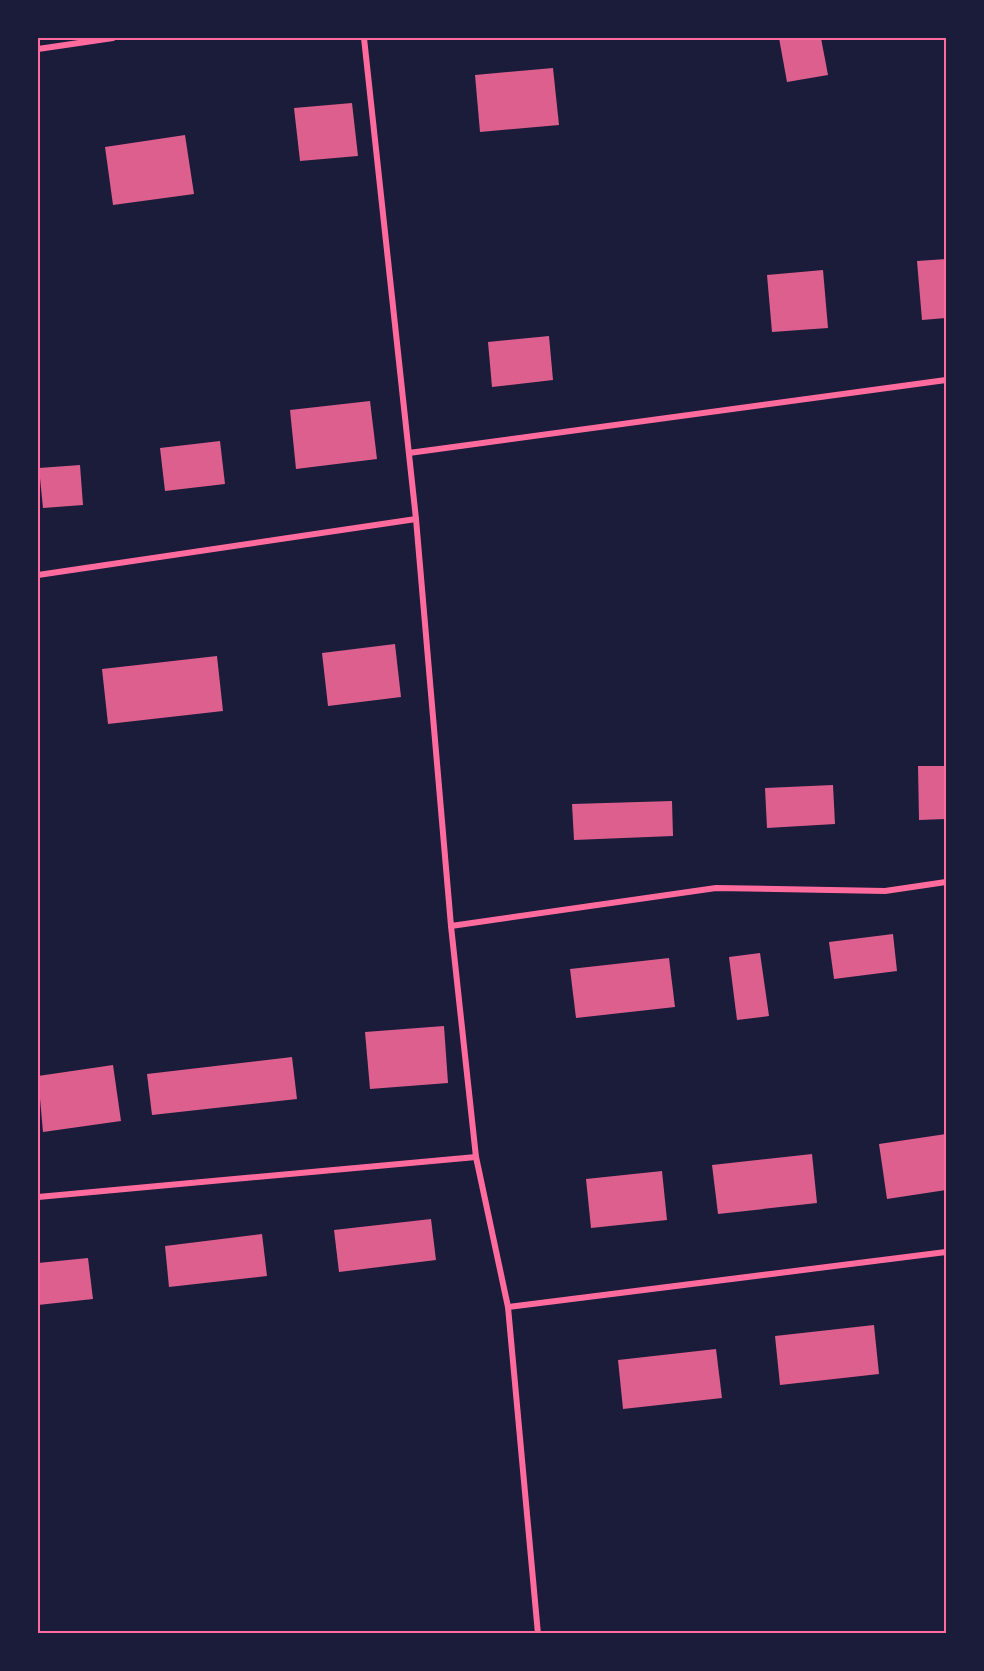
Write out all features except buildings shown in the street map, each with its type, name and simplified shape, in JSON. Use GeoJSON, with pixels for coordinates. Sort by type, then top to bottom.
{"type":"FeatureCollection","features":[{"type":"Feature","properties":{"kind":"street"},"geometry":{"type":"LineString","coordinates":[[38,49],[113,38]]}},
{"type":"Feature","properties":{"kind":"street"},"geometry":{"type":"LineString","coordinates":[[364,38],[416,519],[451,926],[476,1157],[508,1307],[538,1634]]}},
{"type":"Feature","properties":{"kind":"street"},"geometry":{"type":"LineString","coordinates":[[409,453],[946,380]]}},
{"type":"Feature","properties":{"kind":"street"},"geometry":{"type":"LineString","coordinates":[[38,575],[416,519]]}},
{"type":"Feature","properties":{"kind":"street"},"geometry":{"type":"LineString","coordinates":[[451,926],[716,888],[885,891],[946,882]]}},
{"type":"Feature","properties":{"kind":"street"},"geometry":{"type":"LineString","coordinates":[[38,1197],[476,1157]]}},
{"type":"Feature","properties":{"kind":"street"},"geometry":{"type":"LineString","coordinates":[[508,1307],[946,1252]]}}]}
